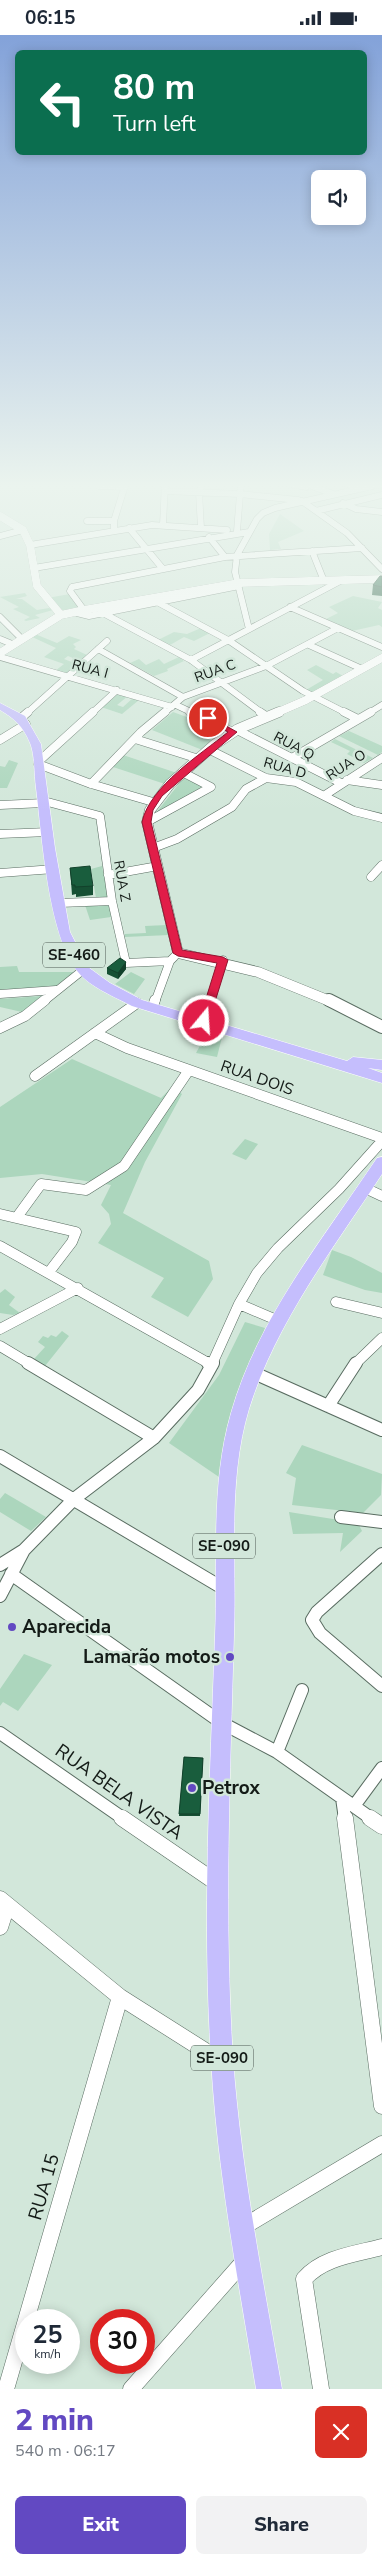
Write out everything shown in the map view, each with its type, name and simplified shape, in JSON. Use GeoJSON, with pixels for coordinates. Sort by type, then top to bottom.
{"type":"FeatureCollection","features":[{"type":"Feature","properties":{"kind":"main road"},"geometry":{"type":"LineString","coordinates":[[0,706],[23,721]]}},
{"type":"Feature","properties":{"kind":"main road","name":"SE-460"},"geometry":{"type":"LineString","coordinates":[[23,721],[36,744],[48,832],[67,941],[83,969],[105,986],[137,1003],[204,1021],[379,1076]]}},
{"type":"Feature","properties":{"kind":"main road","name":"SE-090"},"geometry":{"type":"LineString","coordinates":[[269,2389],[234,2170],[222,2062],[217,1883],[226,1590],[224,1539],[229,1461],[240,1410],[254,1373],[279,1321],[382,1162]]}},
{"type":"Feature","properties":{"kind":"street"},"geometry":{"type":"LineString","coordinates":[[40,592],[61,615]]}},
{"type":"Feature","properties":{"kind":"street"},"geometry":{"type":"LineString","coordinates":[[70,592],[84,616],[159,603],[209,592]]}},
{"type":"Feature","properties":{"kind":"street"},"geometry":{"type":"LineString","coordinates":[[0,653],[21,638],[61,615],[197,592]]}},
{"type":"Feature","properties":{"kind":"street"},"geometry":{"type":"LineString","coordinates":[[241,592],[249,629]]}},
{"type":"Feature","properties":{"kind":"street"},"geometry":{"type":"LineString","coordinates":[[190,659],[319,592]]}},
{"type":"Feature","properties":{"kind":"street"},"geometry":{"type":"LineString","coordinates":[[159,603],[228,639],[314,697],[358,719]]}},
{"type":"Feature","properties":{"kind":"street"},"geometry":{"type":"LineString","coordinates":[[290,607],[382,647]]}},
{"type":"Feature","properties":{"kind":"street"},"geometry":{"type":"LineString","coordinates":[[103,613],[190,659],[266,716]]}},
{"type":"Feature","properties":{"kind":"street"},"geometry":{"type":"LineString","coordinates":[[0,617],[21,638]]}},
{"type":"Feature","properties":{"kind":"street","name":"RUA C"},"geometry":{"type":"LineString","coordinates":[[90,784],[135,739],[183,697],[266,666],[338,628]]}},
{"type":"Feature","properties":{"kind":"street"},"geometry":{"type":"LineString","coordinates":[[0,639],[12,644]]}},
{"type":"Feature","properties":{"kind":"street"},"geometry":{"type":"LineString","coordinates":[[0,740],[23,721],[68,676],[107,641]]}},
{"type":"Feature","properties":{"kind":"street"},"geometry":{"type":"LineString","coordinates":[[309,645],[362,669]]}},
{"type":"Feature","properties":{"kind":"street"},"geometry":{"type":"LineString","coordinates":[[98,649],[151,677],[183,697]]}},
{"type":"Feature","properties":{"kind":"street","name":"RUA I"},"geometry":{"type":"LineString","coordinates":[[0,657],[174,706],[235,731]]}},
{"type":"Feature","properties":{"kind":"street"},"geometry":{"type":"LineString","coordinates":[[152,1006],[174,957],[158,866],[147,822],[153,802],[182,772],[235,731],[266,716],[314,697],[382,658]]}},
{"type":"Feature","properties":{"kind":"street"},"geometry":{"type":"LineString","coordinates":[[117,690],[38,763],[90,784],[153,802]]}},
{"type":"Feature","properties":{"kind":"street"},"geometry":{"type":"LineString","coordinates":[[292,758],[382,705]]}},
{"type":"Feature","properties":{"kind":"street","name":"RUA Q"},"geometry":{"type":"LineString","coordinates":[[235,731],[344,782]]}},
{"type":"Feature","properties":{"kind":"street"},"geometry":{"type":"LineString","coordinates":[[135,739],[199,759]]}},
{"type":"Feature","properties":{"kind":"street","name":"RUA D"},"geometry":{"type":"LineString","coordinates":[[210,750],[266,778],[296,782],[354,811],[382,818]]}},
{"type":"Feature","properties":{"kind":"street","name":"RUA O"},"geometry":{"type":"LineString","coordinates":[[325,795],[382,758]]}},
{"type":"Feature","properties":{"kind":"street"},"geometry":{"type":"LineString","coordinates":[[147,822],[212,787],[182,772]]}},
{"type":"Feature","properties":{"kind":"street"},"geometry":{"type":"LineString","coordinates":[[153,848],[177,839],[232,807],[246,789],[266,778]]}},
{"type":"Feature","properties":{"kind":"street"},"geometry":{"type":"LineString","coordinates":[[344,782],[382,785]]}},
{"type":"Feature","properties":{"kind":"street"},"geometry":{"type":"LineString","coordinates":[[0,805],[44,802]]}},
{"type":"Feature","properties":{"kind":"street","name":"RUA Z"},"geometry":{"type":"LineString","coordinates":[[44,802],[100,816],[112,901],[126,963],[174,957]]}},
{"type":"Feature","properties":{"kind":"street"},"geometry":{"type":"LineString","coordinates":[[0,834],[48,832]]}},
{"type":"Feature","properties":{"kind":"street"},"geometry":{"type":"LineString","coordinates":[[370,877],[382,865]]}},
{"type":"Feature","properties":{"kind":"street"},"geometry":{"type":"LineString","coordinates":[[108,875],[158,866]]}},
{"type":"Feature","properties":{"kind":"street"},"geometry":{"type":"LineString","coordinates":[[0,873],[54,869]]}},
{"type":"Feature","properties":{"kind":"street"},"geometry":{"type":"LineString","coordinates":[[60,903],[112,901]]}},
{"type":"Feature","properties":{"kind":"street"},"geometry":{"type":"LineString","coordinates":[[174,957],[223,960],[303,987],[382,1027]]}},
{"type":"Feature","properties":{"kind":"street"},"geometry":{"type":"LineString","coordinates":[[204,1021],[223,960]]}},
{"type":"Feature","properties":{"kind":"street"},"geometry":{"type":"LineString","coordinates":[[0,1028],[26,1015],[83,969]]}},
{"type":"Feature","properties":{"kind":"street"},"geometry":{"type":"LineString","coordinates":[[0,994],[56,990]]}},
{"type":"Feature","properties":{"kind":"street"},"geometry":{"type":"LineString","coordinates":[[35,1076],[137,1003]]}},
{"type":"Feature","properties":{"kind":"street","name":"RUA DOIS"},"geometry":{"type":"LineString","coordinates":[[95,1033],[115,1043],[189,1071],[382,1139]]}},
{"type":"Feature","properties":{"kind":"street"},"geometry":{"type":"LineString","coordinates":[[18,1217],[42,1184],[86,1190],[124,1166],[189,1071]]}},
{"type":"Feature","properties":{"kind":"street"},"geometry":{"type":"LineString","coordinates":[[0,1565],[24,1550],[74,1499],[154,1437],[190,1400],[212,1365],[238,1304],[265,1262],[343,1185],[382,1139]]}},
{"type":"Feature","properties":{"kind":"street"},"geometry":{"type":"LineString","coordinates":[[365,1188],[382,1197]]}},
{"type":"Feature","properties":{"kind":"street"},"geometry":{"type":"LineString","coordinates":[[1,1216],[18,1217],[76,1232],[72,1242],[49,1272]]}},
{"type":"Feature","properties":{"kind":"street"},"geometry":{"type":"LineString","coordinates":[[0,1245],[212,1365]]}},
{"type":"Feature","properties":{"kind":"street"},"geometry":{"type":"LineString","coordinates":[[0,1329],[78,1288]]}},
{"type":"Feature","properties":{"kind":"street"},"geometry":{"type":"LineString","coordinates":[[336,1302],[382,1313]]}},
{"type":"Feature","properties":{"kind":"street"},"geometry":{"type":"LineString","coordinates":[[238,1304],[279,1321]]}},
{"type":"Feature","properties":{"kind":"street"},"geometry":{"type":"LineString","coordinates":[[328,1406],[355,1364],[382,1338]]}},
{"type":"Feature","properties":{"kind":"street"},"geometry":{"type":"LineString","coordinates":[[0,1346],[154,1437]]}},
{"type":"Feature","properties":{"kind":"street"},"geometry":{"type":"LineString","coordinates":[[254,1373],[382,1430]]}},
{"type":"Feature","properties":{"kind":"street"},"geometry":{"type":"LineString","coordinates":[[0,1456],[226,1590]]}},
{"type":"Feature","properties":{"kind":"street"},"geometry":{"type":"LineString","coordinates":[[341,1517],[382,1522]]}},
{"type":"Feature","properties":{"kind":"street"},"geometry":{"type":"LineString","coordinates":[[0,1596],[24,1550]]}},
{"type":"Feature","properties":{"kind":"street"},"geometry":{"type":"LineString","coordinates":[[382,1554],[317,1611],[312,1620],[320,1633],[382,1686]]}},
{"type":"Feature","properties":{"kind":"street"},"geometry":{"type":"LineString","coordinates":[[11,1574],[222,1723],[277,1752],[382,1826]]}},
{"type":"Feature","properties":{"kind":"street"},"geometry":{"type":"LineString","coordinates":[[277,1752],[302,1690]]}},
{"type":"Feature","properties":{"kind":"street","name":"RUA BELA VISTA"},"geometry":{"type":"LineString","coordinates":[[0,1733],[217,1883]]}},
{"type":"Feature","properties":{"kind":"street"},"geometry":{"type":"LineString","coordinates":[[348,1802],[382,1768]]}},
{"type":"Feature","properties":{"kind":"street"},"geometry":{"type":"LineString","coordinates":[[348,1802],[382,2107]]}},
{"type":"Feature","properties":{"kind":"street"},"geometry":{"type":"LineString","coordinates":[[4,1902],[120,1997],[222,2062]]}},
{"type":"Feature","properties":{"kind":"street"},"geometry":{"type":"LineString","coordinates":[[0,1927],[4,1902]]}},
{"type":"Feature","properties":{"kind":"street","name":"RUA 15"},"geometry":{"type":"LineString","coordinates":[[6,2389],[120,1997]]}},
{"type":"Feature","properties":{"kind":"street"},"geometry":{"type":"LineString","coordinates":[[243,2227],[382,2144]]}},
{"type":"Feature","properties":{"kind":"street"},"geometry":{"type":"LineString","coordinates":[[322,2389],[304,2279],[308,2271],[319,2265],[382,2247]]}},
{"type":"Feature","properties":{"kind":"street"},"geometry":{"type":"LineString","coordinates":[[131,2389],[247,2257]]}},
{"type":"Feature","properties":{"kind":"green space"},"geometry":{"type":"Polygon","coordinates":[[[25,593],[27,596],[16,599],[22,599],[37,610],[49,608],[53,610],[35,615],[40,618],[26,621],[24,620],[30,617],[13,609],[19,607],[0,597],[25,593]]]}},
{"type":"Feature","properties":{"kind":"green space"},"geometry":{"type":"Polygon","coordinates":[[[70,594],[80,610],[65,612],[47,598],[70,594]]]}},
{"type":"Feature","properties":{"kind":"green space"},"geometry":{"type":"Polygon","coordinates":[[[353,596],[382,602],[378,608],[382,610],[382,627],[379,625],[352,631],[326,619],[338,613],[329,607],[353,596]]]}},
{"type":"Feature","properties":{"kind":"green space"},"geometry":{"type":"Polygon","coordinates":[[[201,628],[210,633],[194,641],[184,637],[170,645],[158,640],[174,632],[187,634],[201,628]]]}},
{"type":"Feature","properties":{"kind":"green space"},"geometry":{"type":"Polygon","coordinates":[[[35,634],[57,643],[69,636],[81,640],[73,644],[76,647],[74,649],[87,655],[80,661],[68,656],[64,659],[77,664],[67,673],[55,671],[64,664],[44,657],[56,648],[30,636],[35,634]]]}},
{"type":"Feature","properties":{"kind":"green space"},"geometry":{"type":"Polygon","coordinates":[[[179,657],[184,661],[167,669],[168,671],[154,676],[130,663],[139,659],[146,665],[159,659],[164,664],[179,657]]]}},
{"type":"Feature","properties":{"kind":"green space"},"geometry":{"type":"Polygon","coordinates":[[[316,665],[333,674],[336,672],[343,676],[315,694],[306,690],[323,680],[307,670],[316,665]]]}},
{"type":"Feature","properties":{"kind":"green space"},"geometry":{"type":"Polygon","coordinates":[[[117,692],[128,696],[117,705],[123,707],[133,698],[139,700],[122,714],[101,707],[117,692]]]}},
{"type":"Feature","properties":{"kind":"green space"},"geometry":{"type":"Polygon","coordinates":[[[173,712],[195,720],[199,718],[210,726],[199,732],[214,743],[205,751],[152,730],[173,712]]]}},
{"type":"Feature","properties":{"kind":"green space"},"geometry":{"type":"Polygon","coordinates":[[[349,731],[382,746],[382,752],[378,755],[339,736],[349,731]]]}},
{"type":"Feature","properties":{"kind":"green space"},"geometry":{"type":"Polygon","coordinates":[[[335,739],[373,758],[364,763],[347,754],[350,751],[331,742],[335,739]]]}},
{"type":"Feature","properties":{"kind":"green space"},"geometry":{"type":"Polygon","coordinates":[[[123,755],[177,773],[165,784],[113,767],[123,755]]]}},
{"type":"Feature","properties":{"kind":"green space"},"geometry":{"type":"Polygon","coordinates":[[[9,760],[18,763],[7,788],[0,788],[0,766],[5,767],[9,760]]]}},
{"type":"Feature","properties":{"kind":"green space"},"geometry":{"type":"Polygon","coordinates":[[[185,776],[205,786],[156,813],[185,776]]]}},
{"type":"Feature","properties":{"kind":"green space"},"geometry":{"type":"Polygon","coordinates":[[[102,866],[108,897],[96,898],[91,869],[102,866]]]}},
{"type":"Feature","properties":{"kind":"green space"},"geometry":{"type":"Polygon","coordinates":[[[109,904],[111,917],[90,920],[85,905],[109,904]]]}},
{"type":"Feature","properties":{"kind":"green space"},"geometry":{"type":"Polygon","coordinates":[[[167,925],[169,935],[125,937],[125,934],[146,933],[145,926],[167,925]]]}},
{"type":"Feature","properties":{"kind":"green space"},"geometry":{"type":"Polygon","coordinates":[[[17,966],[19,972],[76,972],[54,987],[0,990],[0,967],[17,966]]]}},
{"type":"Feature","properties":{"kind":"green space"},"geometry":{"type":"Polygon","coordinates":[[[131,972],[145,979],[134,994],[115,984],[131,972]]]}},
{"type":"Feature","properties":{"kind":"green space"},"geometry":{"type":"Polygon","coordinates":[[[42,996],[22,1012],[0,1007],[0,999],[42,996]]]}},
{"type":"Feature","properties":{"kind":"green space"},"geometry":{"type":"Polygon","coordinates":[[[207,1033],[222,1037],[217,1057],[196,1053],[207,1033]]]}},
{"type":"Feature","properties":{"kind":"green space"},"geometry":{"type":"Polygon","coordinates":[[[72,1059],[161,1098],[172,1087],[182,1094],[145,1162],[123,1213],[209,1261],[213,1279],[188,1317],[151,1297],[164,1278],[98,1243],[111,1224],[109,1214],[101,1205],[111,1185],[42,1174],[0,1178],[0,1107],[72,1059]]]}},
{"type":"Feature","properties":{"kind":"green space"},"geometry":{"type":"Polygon","coordinates":[[[245,1139],[258,1144],[246,1160],[232,1154],[245,1139]]]}},
{"type":"Feature","properties":{"kind":"green space"},"geometry":{"type":"Polygon","coordinates":[[[332,1250],[351,1257],[382,1273],[382,1293],[365,1290],[323,1275],[332,1250]]]}},
{"type":"Feature","properties":{"kind":"green space"},"geometry":{"type":"Polygon","coordinates":[[[5,1289],[15,1297],[9,1305],[20,1313],[13,1315],[0,1313],[0,1293],[5,1289]]]}},
{"type":"Feature","properties":{"kind":"green space"},"geometry":{"type":"Polygon","coordinates":[[[245,1322],[265,1328],[232,1417],[219,1477],[169,1443],[219,1375],[245,1322]]]}},
{"type":"Feature","properties":{"kind":"green space"},"geometry":{"type":"Polygon","coordinates":[[[62,1331],[69,1336],[45,1366],[34,1359],[45,1347],[38,1342],[43,1336],[48,1338],[51,1335],[56,1337],[62,1331]]]}},
{"type":"Feature","properties":{"kind":"green space"},"geometry":{"type":"Polygon","coordinates":[[[302,1445],[382,1474],[381,1495],[363,1513],[292,1505],[296,1478],[286,1473],[302,1445]]]}},
{"type":"Feature","properties":{"kind":"green space"},"geometry":{"type":"Polygon","coordinates":[[[5,1493],[46,1517],[31,1531],[0,1512],[0,1499],[5,1493]]]}},
{"type":"Feature","properties":{"kind":"green space"},"geometry":{"type":"Polygon","coordinates":[[[289,1512],[358,1523],[362,1531],[340,1552],[343,1533],[293,1534],[289,1512]]]}},
{"type":"Feature","properties":{"kind":"green space"},"geometry":{"type":"Polygon","coordinates":[[[24,1654],[52,1665],[18,1711],[3,1702],[0,1706],[0,1689],[24,1654]]]}},
{"type":"Feature","properties":{"kind":"building"},"geometry":{"type":"Polygon","coordinates":[[[90,866],[93,886],[75,887],[75,885],[72,885],[70,868],[90,866]]]}},
{"type":"Feature","properties":{"kind":"building"},"geometry":{"type":"Polygon","coordinates":[[[120,958],[126,962],[118,973],[107,968],[120,958]]]}},
{"type":"Feature","properties":{"kind":"building","name":"Petrox"},"geometry":{"type":"Polygon","coordinates":[[[184,1757],[203,1758],[200,1814],[179,1814],[184,1757]]]}},
{"type":"Feature","properties":{"kind":"place","name":"Aparecida"},"geometry":{"type":"Point","coordinates":[12,1627]}},
{"type":"Feature","properties":{"kind":"place","name":"Lamarão motos"},"geometry":{"type":"Point","coordinates":[230,1657]}},
{"type":"Feature","properties":{"kind":"place","name":"Petrox"},"geometry":{"type":"Point","coordinates":[192,1788]}},
{"type":"Feature","properties":{"kind":"route"},"geometry":{"type":"LineString","coordinates":[[204,1021],[223,960],[178,953],[147,816],[159,794],[180,774],[233,732],[208,718]]}}]}
